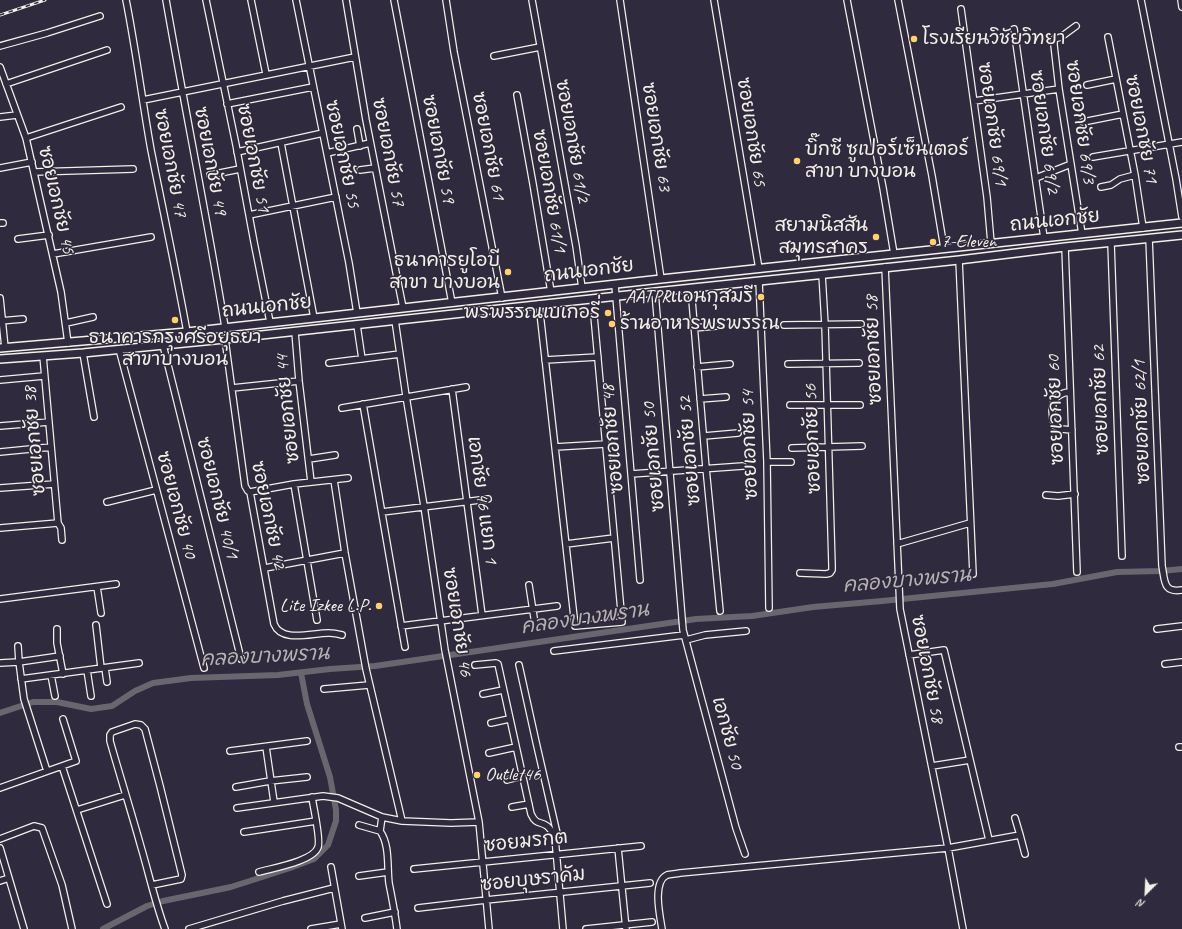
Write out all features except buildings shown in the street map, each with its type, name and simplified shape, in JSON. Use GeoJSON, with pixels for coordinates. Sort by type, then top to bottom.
{"type":"FeatureCollection","features":[{"type":"Feature","properties":{"kind":"main road","name":"ถนนเอกชัย"},"geometry":{"type":"LineString","coordinates":[[2,348],[186,332],[1182,223]]}},
{"type":"Feature","properties":{"kind":"main road","name":"ถนนเอกชัย"},"geometry":{"type":"LineString","coordinates":[[0,359],[83,353],[295,332],[539,304],[1182,235]]}},
{"type":"Feature","properties":{"kind":"main road"},"geometry":{"type":"LineString","coordinates":[[293,320],[295,332]]}},
{"type":"Feature","properties":{"kind":"street","name":"ซอยเอกชัย 47"},"geometry":{"type":"LineString","coordinates":[[126,0],[186,332]]}},
{"type":"Feature","properties":{"kind":"street","name":"ซอยเอกชัย 49"},"geometry":{"type":"LineString","coordinates":[[166,0],[225,327]]}},
{"type":"Feature","properties":{"kind":"street","name":"ซอยเอกชัย 51"},"geometry":{"type":"LineString","coordinates":[[206,0],[270,322]]}},
{"type":"Feature","properties":{"kind":"street"},"geometry":{"type":"LineString","coordinates":[[251,0],[266,74]]}},
{"type":"Feature","properties":{"kind":"street","name":"ซอยเอกชัย 55"},"geometry":{"type":"LineString","coordinates":[[296,0],[349,263],[357,313]]}},
{"type":"Feature","properties":{"kind":"street","name":"ซอยเอกชัย 57"},"geometry":{"type":"LineString","coordinates":[[346,0],[370,143],[403,308]]}},
{"type":"Feature","properties":{"kind":"street","name":"ซอยเอกชัย 59"},"geometry":{"type":"LineString","coordinates":[[394,0],[452,303]]}},
{"type":"Feature","properties":{"kind":"street","name":"ซอยเอกชัย 61"},"geometry":{"type":"LineString","coordinates":[[446,0],[454,52],[502,298]]}},
{"type":"Feature","properties":{"kind":"street","name":"ซอยเอกชัย 61/2"},"geometry":{"type":"LineString","coordinates":[[532,0],[576,246],[582,288]]}},
{"type":"Feature","properties":{"kind":"street","name":"ซอยเอกชัย 63"},"geometry":{"type":"LineString","coordinates":[[620,0],[661,279]]}},
{"type":"Feature","properties":{"kind":"street","name":"ซอยเอกชัย 65"},"geometry":{"type":"LineString","coordinates":[[714,0],[759,269]]}},
{"type":"Feature","properties":{"kind":"street"},"geometry":{"type":"LineString","coordinates":[[846,0],[883,188],[894,254]]}},
{"type":"Feature","properties":{"kind":"street"},"geometry":{"type":"LineString","coordinates":[[898,0],[932,176],[944,248]]}},
{"type":"Feature","properties":{"kind":"street"},"geometry":{"type":"LineString","coordinates":[[1141,0],[1169,145],[1179,178],[1182,216]]}},
{"type":"Feature","properties":{"kind":"street"},"geometry":{"type":"LineString","coordinates":[[1181,0],[1182,7]]}},
{"type":"Feature","properties":{"kind":"street","name":"ซอยเอกชัย 69/1"},"geometry":{"type":"LineString","coordinates":[[961,9],[987,197],[991,243]]}},
{"type":"Feature","properties":{"kind":"street"},"geometry":{"type":"LineString","coordinates":[[0,46],[100,16]]}},
{"type":"Feature","properties":{"kind":"street","name":"ซอยเอกชัย 69/3"},"geometry":{"type":"LineString","coordinates":[[1076,26],[1054,40],[1059,89],[1082,234]]}},
{"type":"Feature","properties":{"kind":"street","name":"ซอยเอกชัย 69/2"},"geometry":{"type":"LineString","coordinates":[[1014,29],[1044,238]]}},
{"type":"Feature","properties":{"kind":"street","name":"ซอยเอกชัย 71"},"geometry":{"type":"LineString","coordinates":[[1108,37],[1135,176],[1143,228]]}},
{"type":"Feature","properties":{"kind":"street"},"geometry":{"type":"LineString","coordinates":[[494,56],[540,47]]}},
{"type":"Feature","properties":{"kind":"street"},"geometry":{"type":"LineString","coordinates":[[6,84],[107,50]]}},
{"type":"Feature","properties":{"kind":"street"},"geometry":{"type":"LineString","coordinates":[[143,100],[355,57]]}},
{"type":"Feature","properties":{"kind":"street","name":"ซอยเอกชัย 45"},"geometry":{"type":"LineString","coordinates":[[0,67],[26,138],[32,162],[61,292],[68,343]]}},
{"type":"Feature","properties":{"kind":"street"},"geometry":{"type":"LineString","coordinates":[[1087,85],[1116,79]]}},
{"type":"Feature","properties":{"kind":"street"},"geometry":{"type":"LineString","coordinates":[[227,104],[313,87]]}},
{"type":"Feature","properties":{"kind":"street"},"geometry":{"type":"LineString","coordinates":[[974,101],[1059,89]]}},
{"type":"Feature","properties":{"kind":"street","name":"ซอยเอกชัย 61/1"},"geometry":{"type":"LineString","coordinates":[[517,95],[551,292]]}},
{"type":"Feature","properties":{"kind":"street"},"geometry":{"type":"LineString","coordinates":[[26,138],[121,107]]}},
{"type":"Feature","properties":{"kind":"street"},"geometry":{"type":"LineString","coordinates":[[1083,122],[1123,114]]}},
{"type":"Feature","properties":{"kind":"street"},"geometry":{"type":"LineString","coordinates":[[0,117],[17,115]]}},
{"type":"Feature","properties":{"kind":"street"},"geometry":{"type":"LineString","coordinates":[[357,129],[360,146]]}},
{"type":"Feature","properties":{"kind":"street"},"geometry":{"type":"LineString","coordinates":[[237,152],[323,133]]}},
{"type":"Feature","properties":{"kind":"street"},"geometry":{"type":"LineString","coordinates":[[1093,157],[1182,142]]}},
{"type":"Feature","properties":{"kind":"street"},"geometry":{"type":"LineString","coordinates":[[281,143],[314,318]]}},
{"type":"Feature","properties":{"kind":"street"},"geometry":{"type":"LineString","coordinates":[[327,152],[370,143]]}},
{"type":"Feature","properties":{"kind":"street"},"geometry":{"type":"LineString","coordinates":[[0,168],[32,162]]}},
{"type":"Feature","properties":{"kind":"street"},"geometry":{"type":"LineString","coordinates":[[1036,178],[1071,164]]}},
{"type":"Feature","properties":{"kind":"street"},"geometry":{"type":"LineString","coordinates":[[360,170],[375,168]]}},
{"type":"Feature","properties":{"kind":"street"},"geometry":{"type":"LineString","coordinates":[[34,172],[133,169]]}},
{"type":"Feature","properties":{"kind":"street"},"geometry":{"type":"LineString","coordinates":[[210,175],[240,169]]}},
{"type":"Feature","properties":{"kind":"street"},"geometry":{"type":"LineString","coordinates":[[1101,187],[1111,185],[1120,179],[1135,176]]}},
{"type":"Feature","properties":{"kind":"street"},"geometry":{"type":"LineString","coordinates":[[249,215],[336,197]]}},
{"type":"Feature","properties":{"kind":"street"},"geometry":{"type":"LineString","coordinates":[[18,239],[49,235]]}},
{"type":"Feature","properties":{"kind":"street"},"geometry":{"type":"LineString","coordinates":[[53,254],[151,237]]}},
{"type":"Feature","properties":{"kind":"street","name":"ซอยเอกชัย 62/1"},"geometry":{"type":"LineString","coordinates":[[1149,238],[1162,566],[1165,583],[1174,592],[1182,590]]}},
{"type":"Feature","properties":{"kind":"street","name":"ซอยเอกชัย 62"},"geometry":{"type":"LineString","coordinates":[[1110,243],[1122,556]]}},
{"type":"Feature","properties":{"kind":"street","name":"ซอยเอกชัย 60"},"geometry":{"type":"LineString","coordinates":[[1065,247],[1077,572]]}},
{"type":"Feature","properties":{"kind":"street"},"geometry":{"type":"LineString","coordinates":[[959,260],[973,574]]}},
{"type":"Feature","properties":{"kind":"street","name":"ซอยเอกชัย 58"},"geometry":{"type":"LineString","coordinates":[[885,267],[900,609],[963,929]]}},
{"type":"Feature","properties":{"kind":"street","name":"ซอยเอกชัย 56"},"geometry":{"type":"LineString","coordinates":[[800,573],[826,574],[830,573],[832,570],[828,406],[822,274]]}},
{"type":"Feature","properties":{"kind":"street","name":"ซอยเอกชัย 54"},"geometry":{"type":"LineString","coordinates":[[760,281],[767,462],[769,608]]}},
{"type":"Feature","properties":{"kind":"street","name":"ซอยเอกชัย 48"},"geometry":{"type":"LineString","coordinates":[[615,285],[640,580]]}},
{"type":"Feature","properties":{"kind":"street","name":"ซอยเอกชัย 52"},"geometry":{"type":"LineString","coordinates":[[691,288],[720,612]]}},
{"type":"Feature","properties":{"kind":"street","name":"ซอยเอกชัย 50"},"geometry":{"type":"LineString","coordinates":[[655,292],[682,620]]}},
{"type":"Feature","properties":{"kind":"street"},"geometry":{"type":"LineString","coordinates":[[0,298],[2,348]]}},
{"type":"Feature","properties":{"kind":"street"},"geometry":{"type":"LineString","coordinates":[[539,304],[575,626],[622,622],[594,316]]}},
{"type":"Feature","properties":{"kind":"street"},"geometry":{"type":"LineString","coordinates":[[66,323],[93,317]]}},
{"type":"Feature","properties":{"kind":"street"},"geometry":{"type":"LineString","coordinates":[[1,320],[23,319]]}},
{"type":"Feature","properties":{"kind":"street","name":"ซอยเอกชัย 46"},"geometry":{"type":"LineString","coordinates":[[395,320],[445,650],[479,822],[489,929]]}},
{"type":"Feature","properties":{"kind":"street"},"geometry":{"type":"LineString","coordinates":[[784,325],[861,324]]}},
{"type":"Feature","properties":{"kind":"street"},"geometry":{"type":"LineString","coordinates":[[357,325],[362,359]]}},
{"type":"Feature","properties":{"kind":"street"},"geometry":{"type":"LineString","coordinates":[[694,328],[716,326]]}},
{"type":"Feature","properties":{"kind":"street","name":"ซอยเอกชัย 44"},"geometry":{"type":"LineString","coordinates":[[295,332],[311,482]]}},
{"type":"Feature","properties":{"kind":"street","name":"ซอยเอกชัย 42"},"geometry":{"type":"LineString","coordinates":[[225,339],[245,486],[250,492],[274,624],[276,629],[283,633],[301,636],[329,633],[342,635]]}},
{"type":"Feature","properties":{"kind":"street","name":"ซอยเอกชัย 40/1"},"geometry":{"type":"LineString","coordinates":[[163,345],[242,659]]}},
{"type":"Feature","properties":{"kind":"street","name":"ซอยเอกชัย 40"},"geometry":{"type":"LineString","coordinates":[[120,349],[204,668]]}},
{"type":"Feature","properties":{"kind":"street"},"geometry":{"type":"LineString","coordinates":[[83,353],[94,417]]}},
{"type":"Feature","properties":{"kind":"street"},"geometry":{"type":"LineString","coordinates":[[329,363],[400,354]]}},
{"type":"Feature","properties":{"kind":"street","name":"ซอยเอกชัย 38"},"geometry":{"type":"LineString","coordinates":[[43,356],[58,523],[61,528],[62,540]]}},
{"type":"Feature","properties":{"kind":"street"},"geometry":{"type":"LineString","coordinates":[[545,360],[598,357]]}},
{"type":"Feature","properties":{"kind":"street"},"geometry":{"type":"LineString","coordinates":[[788,364],[859,363]]}},
{"type":"Feature","properties":{"kind":"street"},"geometry":{"type":"LineString","coordinates":[[697,367],[730,364]]}},
{"type":"Feature","properties":{"kind":"street"},"geometry":{"type":"LineString","coordinates":[[0,380],[44,376]]}},
{"type":"Feature","properties":{"kind":"street"},"geometry":{"type":"LineString","coordinates":[[232,388],[299,380]]}},
{"type":"Feature","properties":{"kind":"street"},"geometry":{"type":"LineString","coordinates":[[342,408],[466,387]]}},
{"type":"Feature","properties":{"kind":"street","name":"เอกชัย 46 แยก 1"},"geometry":{"type":"LineString","coordinates":[[452,389],[482,615]]}},
{"type":"Feature","properties":{"kind":"street"},"geometry":{"type":"LineString","coordinates":[[1070,392],[1061,394],[1053,404],[1053,420],[1055,426],[1061,429],[1072,430]]}},
{"type":"Feature","properties":{"kind":"street"},"geometry":{"type":"LineString","coordinates":[[700,399],[726,397]]}},
{"type":"Feature","properties":{"kind":"street"},"geometry":{"type":"LineString","coordinates":[[363,404],[404,647]]}},
{"type":"Feature","properties":{"kind":"street"},"geometry":{"type":"LineString","coordinates":[[790,405],[860,405]]}},
{"type":"Feature","properties":{"kind":"street"},"geometry":{"type":"LineString","coordinates":[[0,426],[49,422]]}},
{"type":"Feature","properties":{"kind":"street"},"geometry":{"type":"LineString","coordinates":[[704,436],[738,433]]}},
{"type":"Feature","properties":{"kind":"street"},"geometry":{"type":"LineString","coordinates":[[555,447],[606,444]]}},
{"type":"Feature","properties":{"kind":"street"},"geometry":{"type":"LineString","coordinates":[[792,448],[862,446]]}},
{"type":"Feature","properties":{"kind":"street"},"geometry":{"type":"LineString","coordinates":[[0,452],[51,447]]}},
{"type":"Feature","properties":{"kind":"street"},"geometry":{"type":"LineString","coordinates":[[308,459],[335,456]]}},
{"type":"Feature","properties":{"kind":"street"},"geometry":{"type":"LineString","coordinates":[[767,462],[791,462]]}},
{"type":"Feature","properties":{"kind":"street"},"geometry":{"type":"LineString","coordinates":[[631,474],[744,466]]}},
{"type":"Feature","properties":{"kind":"street"},"geometry":{"type":"LineString","coordinates":[[250,492],[294,484],[348,478]]}},
{"type":"Feature","properties":{"kind":"street"},"geometry":{"type":"LineString","coordinates":[[334,480],[345,553],[369,685],[380,725],[402,821]]}},
{"type":"Feature","properties":{"kind":"street"},"geometry":{"type":"LineString","coordinates":[[0,488],[54,484]]}},
{"type":"Feature","properties":{"kind":"street"},"geometry":{"type":"LineString","coordinates":[[294,484],[317,620]]}},
{"type":"Feature","properties":{"kind":"street"},"geometry":{"type":"LineString","coordinates":[[107,502],[156,490]]}},
{"type":"Feature","properties":{"kind":"street"},"geometry":{"type":"LineString","coordinates":[[1046,495],[1058,496],[1075,494]]}},
{"type":"Feature","properties":{"kind":"street"},"geometry":{"type":"LineString","coordinates":[[382,512],[488,499]]}},
{"type":"Feature","properties":{"kind":"street"},"geometry":{"type":"LineString","coordinates":[[0,528],[58,523]]}},
{"type":"Feature","properties":{"kind":"street"},"geometry":{"type":"LineString","coordinates":[[897,544],[970,523]]}},
{"type":"Feature","properties":{"kind":"street"},"geometry":{"type":"LineString","coordinates":[[566,544],[614,538]]}},
{"type":"Feature","properties":{"kind":"street"},"geometry":{"type":"LineString","coordinates":[[264,568],[345,553]]}},
{"type":"Feature","properties":{"kind":"street"},"geometry":{"type":"LineString","coordinates":[[0,599],[116,584]]}},
{"type":"Feature","properties":{"kind":"street"},"geometry":{"type":"LineString","coordinates":[[529,585],[535,624]]}},
{"type":"Feature","properties":{"kind":"street"},"geometry":{"type":"LineString","coordinates":[[97,587],[101,613]]}},
{"type":"Feature","properties":{"kind":"street"},"geometry":{"type":"LineString","coordinates":[[401,626],[557,606]]}},
{"type":"Feature","properties":{"kind":"street","name":"เอกชัย 50"},"geometry":{"type":"LineString","coordinates":[[682,620],[684,635],[736,828],[745,854]]}},
{"type":"Feature","properties":{"kind":"street"},"geometry":{"type":"LineString","coordinates":[[96,625],[106,682]]}},
{"type":"Feature","properties":{"kind":"street"},"geometry":{"type":"LineString","coordinates":[[1157,629],[1182,626]]}},
{"type":"Feature","properties":{"kind":"street"},"geometry":{"type":"LineString","coordinates":[[57,629],[62,674]]}},
{"type":"Feature","properties":{"kind":"street"},"geometry":{"type":"LineString","coordinates":[[554,651],[684,635],[705,635],[746,631]]}},
{"type":"Feature","properties":{"kind":"street"},"geometry":{"type":"LineString","coordinates":[[18,646],[24,699],[47,771]]}},
{"type":"Feature","properties":{"kind":"street"},"geometry":{"type":"LineString","coordinates":[[909,655],[944,650],[989,840]]}},
{"type":"Feature","properties":{"kind":"street"},"geometry":{"type":"LineString","coordinates":[[0,663],[19,662],[60,656]]}},
{"type":"Feature","properties":{"kind":"street"},"geometry":{"type":"LineString","coordinates":[[475,665],[496,662],[498,664],[533,820],[546,825],[555,838]]}},
{"type":"Feature","properties":{"kind":"street"},"geometry":{"type":"LineString","coordinates":[[1165,664],[1182,662]]}},
{"type":"Feature","properties":{"kind":"street"},"geometry":{"type":"LineString","coordinates":[[21,679],[139,663]]}},
{"type":"Feature","properties":{"kind":"street"},"geometry":{"type":"LineString","coordinates":[[519,665],[557,833],[555,838],[563,929]]}},
{"type":"Feature","properties":{"kind":"street"},"geometry":{"type":"LineString","coordinates":[[87,670],[91,696]]}},
{"type":"Feature","properties":{"kind":"street"},"geometry":{"type":"LineString","coordinates":[[51,675],[55,696]]}},
{"type":"Feature","properties":{"kind":"street"},"geometry":{"type":"LineString","coordinates":[[324,689],[369,685]]}},
{"type":"Feature","properties":{"kind":"street"},"geometry":{"type":"LineString","coordinates":[[483,694],[503,690]]}},
{"type":"Feature","properties":{"kind":"street"},"geometry":{"type":"LineString","coordinates":[[491,723],[509,718]]}},
{"type":"Feature","properties":{"kind":"street"},"geometry":{"type":"LineString","coordinates":[[0,788],[76,761],[63,719]]}},
{"type":"Feature","properties":{"kind":"street"},"geometry":{"type":"LineString","coordinates":[[152,885],[181,879],[182,875],[145,729],[141,725],[134,724],[112,732],[110,735],[110,741],[125,794],[165,929]]}},
{"type":"Feature","properties":{"kind":"street"},"geometry":{"type":"LineString","coordinates":[[230,752],[307,741]]}},
{"type":"Feature","properties":{"kind":"street"},"geometry":{"type":"LineString","coordinates":[[266,747],[274,802]]}},
{"type":"Feature","properties":{"kind":"street"},"geometry":{"type":"LineString","coordinates":[[489,753],[516,747]]}},
{"type":"Feature","properties":{"kind":"street"},"geometry":{"type":"LineString","coordinates":[[932,766],[970,760]]}},
{"type":"Feature","properties":{"kind":"street"},"geometry":{"type":"LineString","coordinates":[[62,766],[108,904]]}},
{"type":"Feature","properties":{"kind":"street"},"geometry":{"type":"LineString","coordinates":[[507,780],[522,776]]}},
{"type":"Feature","properties":{"kind":"street"},"geometry":{"type":"LineString","coordinates":[[236,786],[307,777]]}},
{"type":"Feature","properties":{"kind":"street"},"geometry":{"type":"LineString","coordinates":[[77,810],[125,794]]}},
{"type":"Feature","properties":{"kind":"street"},"geometry":{"type":"LineString","coordinates":[[237,808],[323,796],[338,798],[382,817],[402,821],[451,823],[479,822]]}},
{"type":"Feature","properties":{"kind":"street"},"geometry":{"type":"LineString","coordinates":[[259,872],[304,859],[318,847],[319,842],[312,797]]}},
{"type":"Feature","properties":{"kind":"street"},"geometry":{"type":"LineString","coordinates":[[512,807],[529,804]]}},
{"type":"Feature","properties":{"kind":"street"},"geometry":{"type":"LineString","coordinates":[[380,831],[382,817]]}},
{"type":"Feature","properties":{"kind":"street"},"geometry":{"type":"LineString","coordinates":[[1015,818],[1025,854]]}},
{"type":"Feature","properties":{"kind":"street"},"geometry":{"type":"LineString","coordinates":[[244,832],[316,821]]}},
{"type":"Feature","properties":{"kind":"street"},"geometry":{"type":"LineString","coordinates":[[359,825],[380,831],[383,834],[397,929]]}},
{"type":"Feature","properties":{"kind":"street"},"geometry":{"type":"LineString","coordinates":[[0,839],[34,826],[39,826],[42,828],[62,885],[72,929]]}},
{"type":"Feature","properties":{"kind":"street"},"geometry":{"type":"LineString","coordinates":[[662,929],[658,890],[661,880],[667,875],[948,848],[1020,835]]}},
{"type":"Feature","properties":{"kind":"street","name":"ซอยมรกต"},"geometry":{"type":"LineString","coordinates":[[414,869],[641,846]]}},
{"type":"Feature","properties":{"kind":"street"},"geometry":{"type":"LineString","coordinates":[[0,848],[24,929]]}},
{"type":"Feature","properties":{"kind":"street"},"geometry":{"type":"LineString","coordinates":[[618,848],[626,927]]}},
{"type":"Feature","properties":{"kind":"street"},"geometry":{"type":"LineString","coordinates":[[312,929],[341,927],[332,868]]}},
{"type":"Feature","properties":{"kind":"street"},"geometry":{"type":"LineString","coordinates":[[359,876],[388,872]]}},
{"type":"Feature","properties":{"kind":"street"},"geometry":{"type":"LineString","coordinates":[[0,881],[9,878]]}},
{"type":"Feature","properties":{"kind":"street","name":"ซอยบุษราคัม"},"geometry":{"type":"LineString","coordinates":[[418,908],[650,883]]}},
{"type":"Feature","properties":{"kind":"street"},"geometry":{"type":"LineString","coordinates":[[190,929],[283,901],[334,888]]}},
{"type":"Feature","properties":{"kind":"street"},"geometry":{"type":"LineString","coordinates":[[365,918],[395,912]]}},
{"type":"Feature","properties":{"kind":"street"},"geometry":{"type":"LineString","coordinates":[[586,929],[626,927],[652,922]]}},
{"type":"Feature","properties":{"kind":"waterway","name":"คลองบางพราน"},"geometry":{"type":"LineString","coordinates":[[0,713],[33,702],[57,702],[91,709],[112,706],[135,691],[153,683],[191,678],[278,675],[375,666],[696,619],[752,616],[813,607],[1053,584],[1117,572],[1182,569]]}},
{"type":"Feature","properties":{"kind":"waterway"},"geometry":{"type":"LineString","coordinates":[[103,929],[147,906],[163,901],[231,887],[290,868],[314,859],[328,845],[336,821],[336,810],[330,777],[307,704],[301,673]]}},
{"type":"Feature","properties":{"kind":"railway"},"geometry":{"type":"LineString","coordinates":[[0,15],[45,0]]}},
{"type":"Feature","properties":{"kind":"place","name":"โรงเรียนวิชัยวิทยา"},"geometry":{"type":"Point","coordinates":[914,39]}},
{"type":"Feature","properties":{"kind":"place","name":"บิ๊กซี ซูเปอร์เซ็นเตอร์ สาขา บางบอน"},"geometry":{"type":"Point","coordinates":[797,161]}},
{"type":"Feature","properties":{"kind":"place","name":"สยามนิสสัน สมุทรสาคร"},"geometry":{"type":"Point","coordinates":[876,237]}},
{"type":"Feature","properties":{"kind":"place","name":"7-Eleven"},"geometry":{"type":"Point","coordinates":[933,242]}},
{"type":"Feature","properties":{"kind":"place","name":"ธนาคารยูโอบี สาขา บางบอน"},"geometry":{"type":"Point","coordinates":[508,272]}},
{"type":"Feature","properties":{"kind":"place","name":"AATPRแอนกุสมรี"},"geometry":{"type":"Point","coordinates":[761,297]}},
{"type":"Feature","properties":{"kind":"place","name":"พรพรรณเบเกอรี่"},"geometry":{"type":"Point","coordinates":[608,313]}},
{"type":"Feature","properties":{"kind":"place","name":"ธนาคารกรุงศรีอยุธยา สาขาบางบอน"},"geometry":{"type":"Point","coordinates":[175,320]}},
{"type":"Feature","properties":{"kind":"place","name":"ร้านอาหารพรพรรณ"},"geometry":{"type":"Point","coordinates":[612,324]}},
{"type":"Feature","properties":{"kind":"place","name":"Lite Izkee L.P."},"geometry":{"type":"Point","coordinates":[379,606]}},
{"type":"Feature","properties":{"kind":"place","name":"Outlet46"},"geometry":{"type":"Point","coordinates":[477,775]}}]}
